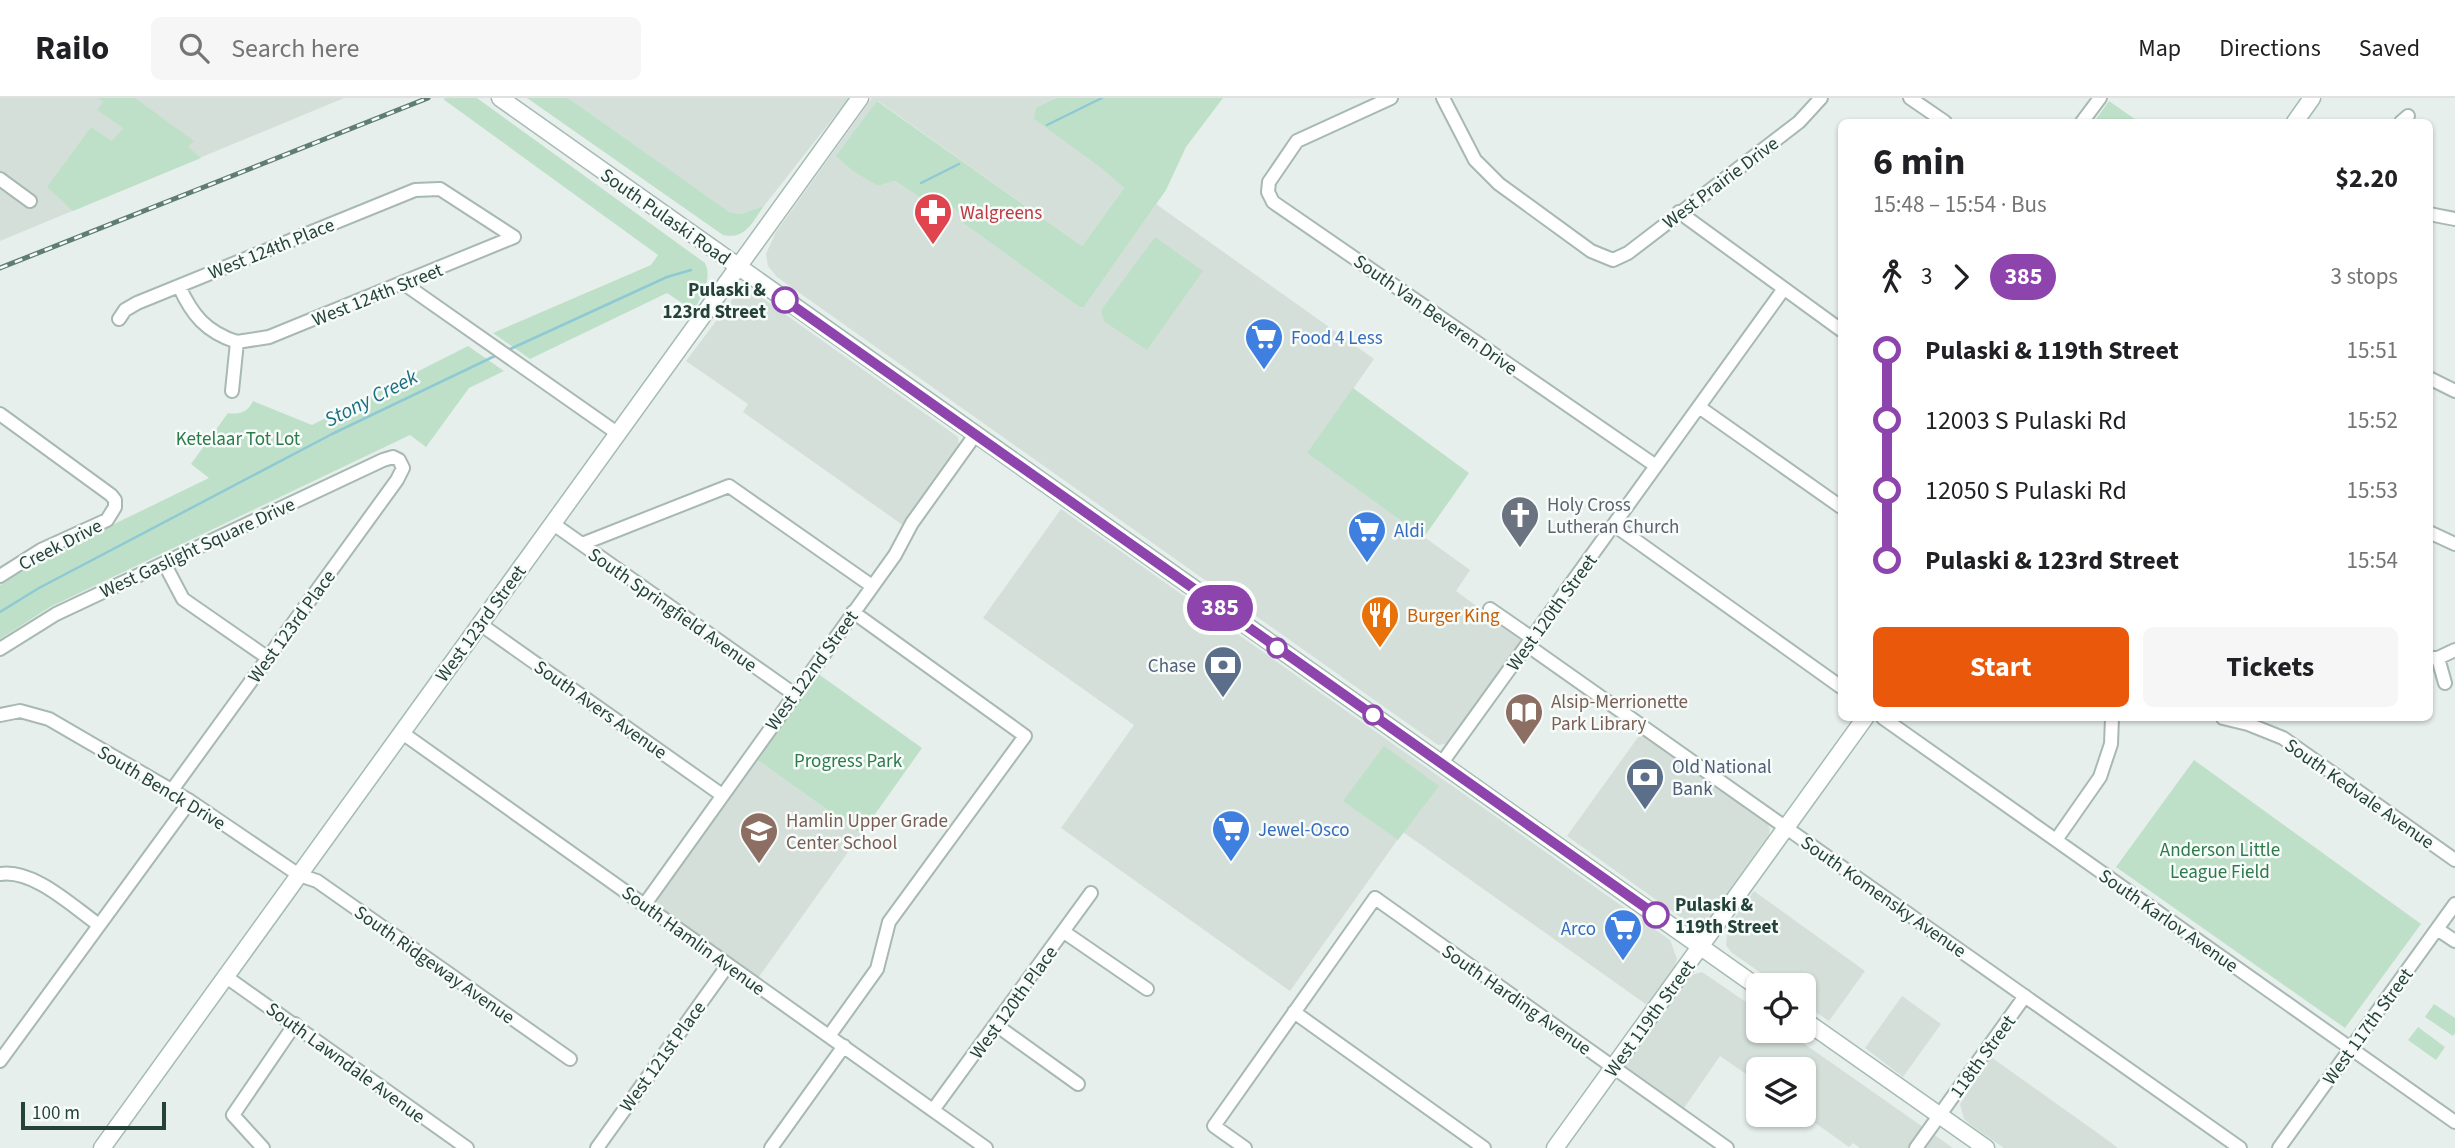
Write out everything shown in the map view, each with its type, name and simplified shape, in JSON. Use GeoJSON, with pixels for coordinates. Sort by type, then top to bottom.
{"type":"FeatureCollection","features":[{"type":"Feature","properties":{"kind":"street","name":"West 123rd Street"},"geometry":{"type":"LineString","coordinates":[[102,1148],[860,98]]}},
{"type":"Feature","properties":{"kind":"street","name":"South Van Beveren Drive"},"geometry":{"type":"LineString","coordinates":[[1391,98],[1297,141],[1269,181],[1268,192],[1273,202],[1656,466]]}},
{"type":"Feature","properties":{"kind":"street","name":"West Prairie Drive"},"geometry":{"type":"LineString","coordinates":[[1443,98],[1475,160],[1499,184],[1591,251],[1613,260],[1628,253],[1799,122],[1821,98]]}},
{"type":"Feature","properties":{"kind":"street"},"geometry":{"type":"LineString","coordinates":[[1910,98],[1941,119]]}},
{"type":"Feature","properties":{"kind":"street"},"geometry":{"type":"LineString","coordinates":[[2084,119],[2100,98]]}},
{"type":"Feature","properties":{"kind":"street"},"geometry":{"type":"LineString","coordinates":[[2297,119],[2312,98]]}},
{"type":"Feature","properties":{"kind":"street","name":"South Pulaski Road"},"geometry":{"type":"LineString","coordinates":[[506,102],[1746,979]]}},
{"type":"Feature","properties":{"kind":"street"},"geometry":{"type":"LineString","coordinates":[[0,179],[30,201]]}},
{"type":"Feature","properties":{"kind":"street","name":"West 124th Street"},"geometry":{"type":"LineString","coordinates":[[237,342],[245,343],[270,337],[514,237],[452,195],[440,189],[429,188]]}},
{"type":"Feature","properties":{"kind":"street","name":"West 124th Place"},"geometry":{"type":"LineString","coordinates":[[119,319],[132,306],[179,286],[402,194],[429,188]]}},
{"type":"Feature","properties":{"kind":"street"},"geometry":{"type":"LineString","coordinates":[[1679,212],[1838,328]]}},
{"type":"Feature","properties":{"kind":"street"},"geometry":{"type":"LineString","coordinates":[[2433,215],[2455,219]]}},
{"type":"Feature","properties":{"kind":"street"},"geometry":{"type":"LineString","coordinates":[[403,284],[617,433]]}},
{"type":"Feature","properties":{"kind":"street"},"geometry":{"type":"LineString","coordinates":[[179,286],[201,323],[220,336],[237,342],[232,391]]}},
{"type":"Feature","properties":{"kind":"street","name":"West 120th Street"},"geometry":{"type":"LineString","coordinates":[[1441,764],[1783,290]]}},
{"type":"Feature","properties":{"kind":"street"},"geometry":{"type":"LineString","coordinates":[[2433,380],[2455,391]]}},
{"type":"Feature","properties":{"kind":"street"},"geometry":{"type":"LineString","coordinates":[[1699,407],[1838,505]]}},
{"type":"Feature","properties":{"kind":"street","name":"Creek Drive"},"geometry":{"type":"LineString","coordinates":[[0,414],[111,495],[116,507],[107,520],[41,550],[0,576]]}},
{"type":"Feature","properties":{"kind":"street","name":"West 122nd Street"},"geometry":{"type":"LineString","coordinates":[[645,904],[895,555],[912,523],[975,435]]}},
{"type":"Feature","properties":{"kind":"street","name":"West Gaslight Square Drive"},"geometry":{"type":"LineString","coordinates":[[0,649],[56,614],[383,460],[393,457],[399,460]]}},
{"type":"Feature","properties":{"kind":"street","name":"West 123rd Place"},"geometry":{"type":"LineString","coordinates":[[172,790],[397,480],[402,468],[399,460]]}},
{"type":"Feature","properties":{"kind":"street"},"geometry":{"type":"LineString","coordinates":[[582,544],[729,486],[872,586]]}},
{"type":"Feature","properties":{"kind":"street","name":"South Springfield Avenue"},"geometry":{"type":"LineString","coordinates":[[552,523],[794,695]]}},
{"type":"Feature","properties":{"kind":"street"},"geometry":{"type":"LineString","coordinates":[[1614,525],[1838,685]]}},
{"type":"Feature","properties":{"kind":"street"},"geometry":{"type":"LineString","coordinates":[[2433,533],[2455,544]]}},
{"type":"Feature","properties":{"kind":"street"},"geometry":{"type":"LineString","coordinates":[[164,563],[183,599],[268,658]]}},
{"type":"Feature","properties":{"kind":"street","name":"South Komensky Avenue"},"geometry":{"type":"LineString","coordinates":[[1490,609],[1530,642],[1785,827],[2240,1148]]}},
{"type":"Feature","properties":{"kind":"street"},"geometry":{"type":"LineString","coordinates":[[829,1036],[877,970],[889,922],[1025,736],[853,612]]}},
{"type":"Feature","properties":{"kind":"street","name":"South Avers Avenue"},"geometry":{"type":"LineString","coordinates":[[480,624],[722,795]]}},
{"type":"Feature","properties":{"kind":"street"},"geometry":{"type":"LineString","coordinates":[[2445,683],[2433,658],[2455,650]]}},
{"type":"Feature","properties":{"kind":"street","name":"South Benck Drive"},"geometry":{"type":"LineString","coordinates":[[0,715],[20,711],[49,719],[190,801],[299,875]]}},
{"type":"Feature","properties":{"kind":"street","name":"West 119th Street"},"geometry":{"type":"LineString","coordinates":[[1555,1148],[1863,721]]}},
{"type":"Feature","properties":{"kind":"street","name":"South Karlov Avenue"},"geometry":{"type":"LineString","coordinates":[[1887,721],[2455,1122]]}},
{"type":"Feature","properties":{"kind":"street"},"geometry":{"type":"LineString","coordinates":[[2056,840],[2100,777],[2111,744],[2112,721]]}},
{"type":"Feature","properties":{"kind":"street","name":"South Kedvale Avenue"},"geometry":{"type":"LineString","coordinates":[[2236,721],[2283,738],[2455,860]]}},
{"type":"Feature","properties":{"kind":"street","name":"South Hamlin Avenue"},"geometry":{"type":"LineString","coordinates":[[401,732],[986,1148]]}},
{"type":"Feature","properties":{"kind":"street"},"geometry":{"type":"LineString","coordinates":[[0,1062],[190,801]]}},
{"type":"Feature","properties":{"kind":"street"},"geometry":{"type":"LineString","coordinates":[[0,874],[9,872],[31,878],[99,925]]}},
{"type":"Feature","properties":{"kind":"street","name":"South Ridgeway Avenue"},"geometry":{"type":"LineString","coordinates":[[299,875],[317,881],[570,1059]]}},
{"type":"Feature","properties":{"kind":"street","name":"West 120th Place"},"geometry":{"type":"LineString","coordinates":[[933,1110],[1091,893]]}},
{"type":"Feature","properties":{"kind":"street","name":"South Harding Avenue"},"geometry":{"type":"LineString","coordinates":[[1294,1012],[1375,898],[1727,1148]]}},
{"type":"Feature","properties":{"kind":"street","name":"West 117th Street"},"geometry":{"type":"LineString","coordinates":[[2279,1148],[2455,904]]}},
{"type":"Feature","properties":{"kind":"street"},"geometry":{"type":"LineString","coordinates":[[2437,929],[2455,941]]}},
{"type":"Feature","properties":{"kind":"street"},"geometry":{"type":"LineString","coordinates":[[1064,932],[1147,989]]}},
{"type":"Feature","properties":{"kind":"street","name":"West 121st Place"},"geometry":{"type":"LineString","coordinates":[[597,1148],[728,965]]}},
{"type":"Feature","properties":{"kind":"street","name":"South Lawndale Avenue"},"geometry":{"type":"LineString","coordinates":[[225,976],[295,1024],[460,1146]]}},
{"type":"Feature","properties":{"kind":"street","name":"118th Street"},"geometry":{"type":"LineString","coordinates":[[1916,1148],[2025,996]]}},
{"type":"Feature","properties":{"kind":"street"},"geometry":{"type":"LineString","coordinates":[[1245,1148],[1214,1126],[1294,1012],[1484,1148]]}},
{"type":"Feature","properties":{"kind":"street"},"geometry":{"type":"LineString","coordinates":[[263,1148],[233,1115],[295,1024]]}},
{"type":"Feature","properties":{"kind":"street"},"geometry":{"type":"LineString","coordinates":[[996,1025],[1078,1084]]}},
{"type":"Feature","properties":{"kind":"street"},"geometry":{"type":"LineString","coordinates":[[1816,1028],[1986,1148]]}},
{"type":"Feature","properties":{"kind":"street"},"geometry":{"type":"LineString","coordinates":[[771,1148],[844,1046]]}},
{"type":"Feature","properties":{"kind":"shaded area"},"geometry":{"type":"Polygon","coordinates":[[[0,98],[344,98],[0,241],[0,98]]]}},
{"type":"Feature","properties":{"kind":"shaded area"},"geometry":{"type":"Polygon","coordinates":[[[568,98],[849,98],[764,206],[740,214],[729,212],[712,202],[568,98]]]}},
{"type":"Feature","properties":{"kind":"shaded area"},"geometry":{"type":"Polygon","coordinates":[[[872,98],[1056,98],[1037,108],[1124,188],[1082,246],[878,101],[854,172],[878,186],[895,181],[927,202],[934,194],[967,217],[963,223],[1079,307],[1084,307],[1156,204],[1374,359],[1308,453],[1470,570],[1456,591],[1524,641],[1452,740],[1438,745],[777,277],[768,266],[766,254],[776,232],[872,98]]]}},
{"type":"Feature","properties":{"kind":"shaded area"},"geometry":{"type":"Polygon","coordinates":[[[747,293],[758,295],[958,437],[959,446],[912,510],[904,526],[743,412],[748,404],[686,361],[732,300],[747,293]]]}},
{"type":"Feature","properties":{"kind":"shaded area"},"geometry":{"type":"Polygon","coordinates":[[[1061,509],[1670,940],[1677,959],[1674,968],[1647,1005],[1403,832],[1290,991],[1061,828],[1134,725],[983,618],[1061,509]]]}},
{"type":"Feature","properties":{"kind":"shaded area"},"geometry":{"type":"Polygon","coordinates":[[[1641,733],[1767,823],[1770,829],[1769,835],[1711,917],[1705,921],[1687,922],[1567,836],[1641,733]]]}},
{"type":"Feature","properties":{"kind":"shaded area","name":"Hamlin Upper Grade Center School"},"geometry":{"type":"Polygon","coordinates":[[[756,759],[861,834],[758,978],[670,915],[656,901],[756,759]]]}},
{"type":"Feature","properties":{"kind":"shaded area"},"geometry":{"type":"Polygon","coordinates":[[[1754,891],[1865,971],[1829,1021],[1816,1012],[1816,973],[1761,973],[1731,952],[1726,945],[1728,927],[1754,891]]]}},
{"type":"Feature","properties":{"kind":"shaded area"},"geometry":{"type":"Polygon","coordinates":[[[1702,972],[1746,1002],[1746,1043],[1803,1043],[1953,1148],[1860,1148],[1853,1143],[1849,1147],[1816,1124],[1816,1057],[1746,1057],[1746,1074],[1720,1056],[1682,1111],[1623,1070],[1691,975],[1702,972]]]}},
{"type":"Feature","properties":{"kind":"shaded area"},"geometry":{"type":"Polygon","coordinates":[[[1902,996],[1941,1024],[1903,1077],[1865,1048],[1902,996]]]}},
{"type":"Feature","properties":{"kind":"shaded area"},"geometry":{"type":"Polygon","coordinates":[[[1991,1057],[2118,1148],[2004,1148],[1972,1126],[1964,1119],[1960,1104],[1991,1057]]]}},
{"type":"Feature","properties":{"kind":"green space"},"geometry":{"type":"Polygon","coordinates":[[[98,98],[135,98],[194,141],[188,147],[201,158],[73,211],[47,187],[91,127],[112,141],[123,128],[97,110],[103,102],[98,98]]]}},
{"type":"Feature","properties":{"kind":"green space"},"geometry":{"type":"Polygon","coordinates":[[[477,98],[705,263],[707,281],[694,311],[667,293],[530,359],[493,333],[651,265],[658,255],[443,99],[477,98]]]}},
{"type":"Feature","properties":{"kind":"green space"},"geometry":{"type":"Polygon","coordinates":[[[527,98],[568,98],[729,212],[740,214],[764,206],[743,232],[731,236],[723,235],[527,98]]]}},
{"type":"Feature","properties":{"kind":"green space"},"geometry":{"type":"Polygon","coordinates":[[[1056,98],[1223,98],[1186,147],[1166,190],[1084,307],[1079,307],[963,223],[966,217],[934,194],[927,202],[895,181],[878,186],[854,172],[836,156],[877,101],[1082,246],[1124,188],[1034,119],[1036,108],[1056,98]]]}},
{"type":"Feature","properties":{"kind":"green space"},"geometry":{"type":"Polygon","coordinates":[[[2109,101],[2135,119],[2096,119],[2109,101]]]}},
{"type":"Feature","properties":{"kind":"green space"},"geometry":{"type":"Polygon","coordinates":[[[1155,237],[1203,271],[1147,350],[1105,322],[1102,309],[1155,237]]]}},
{"type":"Feature","properties":{"kind":"green space","name":"Ketelaar Tot Lot"},"geometry":{"type":"Polygon","coordinates":[[[468,346],[504,371],[469,388],[426,447],[410,435],[50,607],[0,639],[0,585],[38,561],[209,478],[191,464],[228,413],[243,412],[253,401],[312,425],[468,346]]]}},
{"type":"Feature","properties":{"kind":"green space"},"geometry":{"type":"Polygon","coordinates":[[[1353,388],[1469,473],[1424,537],[1307,453],[1353,388]]]}},
{"type":"Feature","properties":{"kind":"green space","name":"Progress Park"},"geometry":{"type":"Polygon","coordinates":[[[817,673],[922,748],[861,834],[756,759],[817,673]]]}},
{"type":"Feature","properties":{"kind":"green space"},"geometry":{"type":"Polygon","coordinates":[[[1384,746],[1439,786],[1398,840],[1343,801],[1384,746]]]}},
{"type":"Feature","properties":{"kind":"green space","name":"Anderson Little League Field"},"geometry":{"type":"Polygon","coordinates":[[[2194,760],[2421,924],[2345,1028],[2116,867],[2194,760]]]}},
{"type":"Feature","properties":{"kind":"green space"},"geometry":{"type":"Polygon","coordinates":[[[2434,1004],[2455,1018],[2453,1036],[2425,1017],[2434,1004]]]}},
{"type":"Feature","properties":{"kind":"green space"},"geometry":{"type":"Polygon","coordinates":[[[2418,1027],[2445,1047],[2436,1060],[2408,1040],[2418,1027]]]}},
{"type":"Feature","properties":{"kind":"waterway","name":"Stony Creek"},"geometry":{"type":"LineString","coordinates":[[1047,125],[1102,98]]}},
{"type":"Feature","properties":{"kind":"waterway","name":"Stony Creek"},"geometry":{"type":"LineString","coordinates":[[921,183],[959,164]]}},
{"type":"Feature","properties":{"kind":"waterway","name":"Stony Creek"},"geometry":{"type":"LineString","coordinates":[[508,350],[667,277],[691,270]]}},
{"type":"Feature","properties":{"kind":"waterway","name":"Stony Creek"},"geometry":{"type":"LineString","coordinates":[[0,612],[39,588],[332,434],[499,354]]}},
{"type":"Feature","properties":{"kind":"railway"},"geometry":{"type":"LineString","coordinates":[[0,268],[428,98]]}},
{"type":"Feature","properties":{"kind":"bus line","name":"385"},"geometry":{"type":"LineString","coordinates":[[785,300],[1656,915]]}},
{"type":"Feature","properties":{"kind":"place","name":"Walgreens"},"geometry":{"type":"Point","coordinates":[933,246]}},
{"type":"Feature","properties":{"kind":"place","name":"Pulaski & 123rd Street"},"geometry":{"type":"Point","coordinates":[785,300]}},
{"type":"Feature","properties":{"kind":"place","name":"Food 4 Less"},"geometry":{"type":"Point","coordinates":[1264,371]}},
{"type":"Feature","properties":{"kind":"place","name":"Holy Cross Lutheran Church"},"geometry":{"type":"Point","coordinates":[1520,549]}},
{"type":"Feature","properties":{"kind":"place","name":"Aldi"},"geometry":{"type":"Point","coordinates":[1367,564]}},
{"type":"Feature","properties":{"kind":"place","name":"Burger King"},"geometry":{"type":"Point","coordinates":[1380,649]}},
{"type":"Feature","properties":{"kind":"place","name":"Chase"},"geometry":{"type":"Point","coordinates":[1223,699]}},
{"type":"Feature","properties":{"kind":"place","name":"Alsip-Merrionette Park Library"},"geometry":{"type":"Point","coordinates":[1524,746]}},
{"type":"Feature","properties":{"kind":"place","name":"Old National Bank"},"geometry":{"type":"Point","coordinates":[1645,811]}},
{"type":"Feature","properties":{"kind":"place","name":"Jewel-Osco"},"geometry":{"type":"Point","coordinates":[1231,863]}},
{"type":"Feature","properties":{"kind":"place","name":"Hamlin Upper Grade Center School"},"geometry":{"type":"Point","coordinates":[759,865]}},
{"type":"Feature","properties":{"kind":"place","name":"Pulaski & 119th Street"},"geometry":{"type":"Point","coordinates":[1656,915]}},
{"type":"Feature","properties":{"kind":"place","name":"Arco"},"geometry":{"type":"Point","coordinates":[1623,962]}}]}
